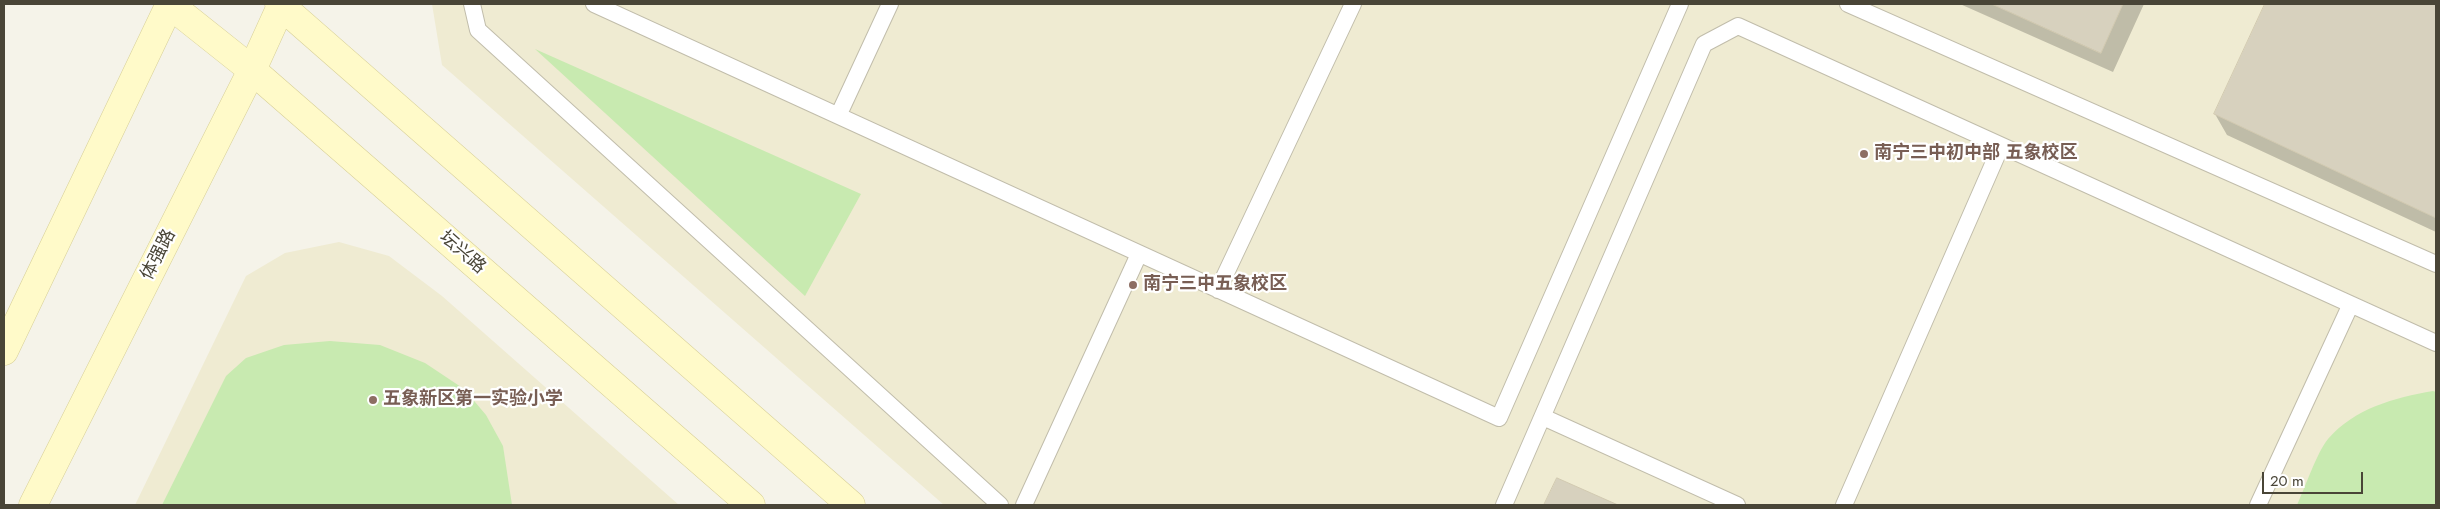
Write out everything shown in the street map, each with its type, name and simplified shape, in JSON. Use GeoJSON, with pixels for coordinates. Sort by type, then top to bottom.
{"type":"FeatureCollection","features":[{"type":"Feature","properties":{"kind":"street","name":"坛兴路"},"geometry":{"type":"LineString","coordinates":[[170,4],[252,70],[751,505]]}},
{"type":"Feature","properties":{"kind":"street"},"geometry":{"type":"LineString","coordinates":[[4,351],[170,4]]}},
{"type":"Feature","properties":{"kind":"street"},"geometry":{"type":"LineString","coordinates":[[281,4],[851,505]]}},
{"type":"Feature","properties":{"kind":"street","name":"体强路"},"geometry":{"type":"LineString","coordinates":[[34,505],[252,70],[281,4]]}},
{"type":"Feature","properties":{"kind":"lane"},"geometry":{"type":"LineString","coordinates":[[472,4],[478,30],[1000,505]]}},
{"type":"Feature","properties":{"kind":"lane"},"geometry":{"type":"LineString","coordinates":[[594,4],[839,114],[1139,254],[1499,418],[1680,4]]}},
{"type":"Feature","properties":{"kind":"lane"},"geometry":{"type":"LineString","coordinates":[[839,114],[890,4]]}},
{"type":"Feature","properties":{"kind":"lane"},"geometry":{"type":"LineString","coordinates":[[1218,290],[1353,4]]}},
{"type":"Feature","properties":{"kind":"lane"},"geometry":{"type":"LineString","coordinates":[[1848,4],[2436,264]]}},
{"type":"Feature","properties":{"kind":"lane"},"geometry":{"type":"LineString","coordinates":[[1504,505],[1704,44],[1738,26],[2436,344]]}},
{"type":"Feature","properties":{"kind":"lane"},"geometry":{"type":"LineString","coordinates":[[1844,505],[2001,146]]}},
{"type":"Feature","properties":{"kind":"lane"},"geometry":{"type":"LineString","coordinates":[[1024,505],[1139,254]]}},
{"type":"Feature","properties":{"kind":"lane"},"geometry":{"type":"LineString","coordinates":[[2258,505],[2350,306]]}},
{"type":"Feature","properties":{"kind":"lane"},"geometry":{"type":"LineString","coordinates":[[1543,417],[1737,505]]}},
{"type":"Feature","properties":{"kind":"shaded area"},"geometry":{"type":"Polygon","coordinates":[[[432,4],[2436,4],[2436,505],[944,505],[442,65],[432,4]]]}},
{"type":"Feature","properties":{"kind":"shaded area","name":"五象新区第一实验小学"},"geometry":{"type":"Polygon","coordinates":[[[339,242],[389,256],[442,296],[679,505],[135,505],[246,276],[285,253],[339,242]]]}},
{"type":"Feature","properties":{"kind":"green space"},"geometry":{"type":"Polygon","coordinates":[[[535,49],[861,194],[805,296],[535,49]]]}},
{"type":"Feature","properties":{"kind":"green space"},"geometry":{"type":"Polygon","coordinates":[[[330,341],[380,345],[425,363],[464,389],[486,415],[503,446],[512,505],[162,505],[226,376],[246,358],[284,345],[330,341]]]}},
{"type":"Feature","properties":{"kind":"green space"},"geometry":{"type":"Polygon","coordinates":[[[2436,392],[2436,505],[2297,505],[2324,444],[2339,428],[2350,419],[2376,406],[2404,397],[2436,392]]]}},
{"type":"Feature","properties":{"kind":"building"},"geometry":{"type":"Polygon","coordinates":[[[1992,4],[2123,4],[2101,53],[1992,4]]]}},
{"type":"Feature","properties":{"kind":"building"},"geometry":{"type":"Polygon","coordinates":[[[2265,4],[2436,4],[2436,218],[2214,114],[2265,4]]]}},
{"type":"Feature","properties":{"kind":"building"},"geometry":{"type":"Polygon","coordinates":[[[1557,478],[1618,505],[1544,505],[1557,478]]]}},
{"type":"Feature","properties":{"kind":"place","name":"南宁三中初中部 五象校区"},"geometry":{"type":"Point","coordinates":[1864,154]}},
{"type":"Feature","properties":{"kind":"place","name":"南宁三中五象校区"},"geometry":{"type":"Point","coordinates":[1133,285]}},
{"type":"Feature","properties":{"kind":"place","name":"五象新区第一实验小学"},"geometry":{"type":"Point","coordinates":[373,400]}}]}
